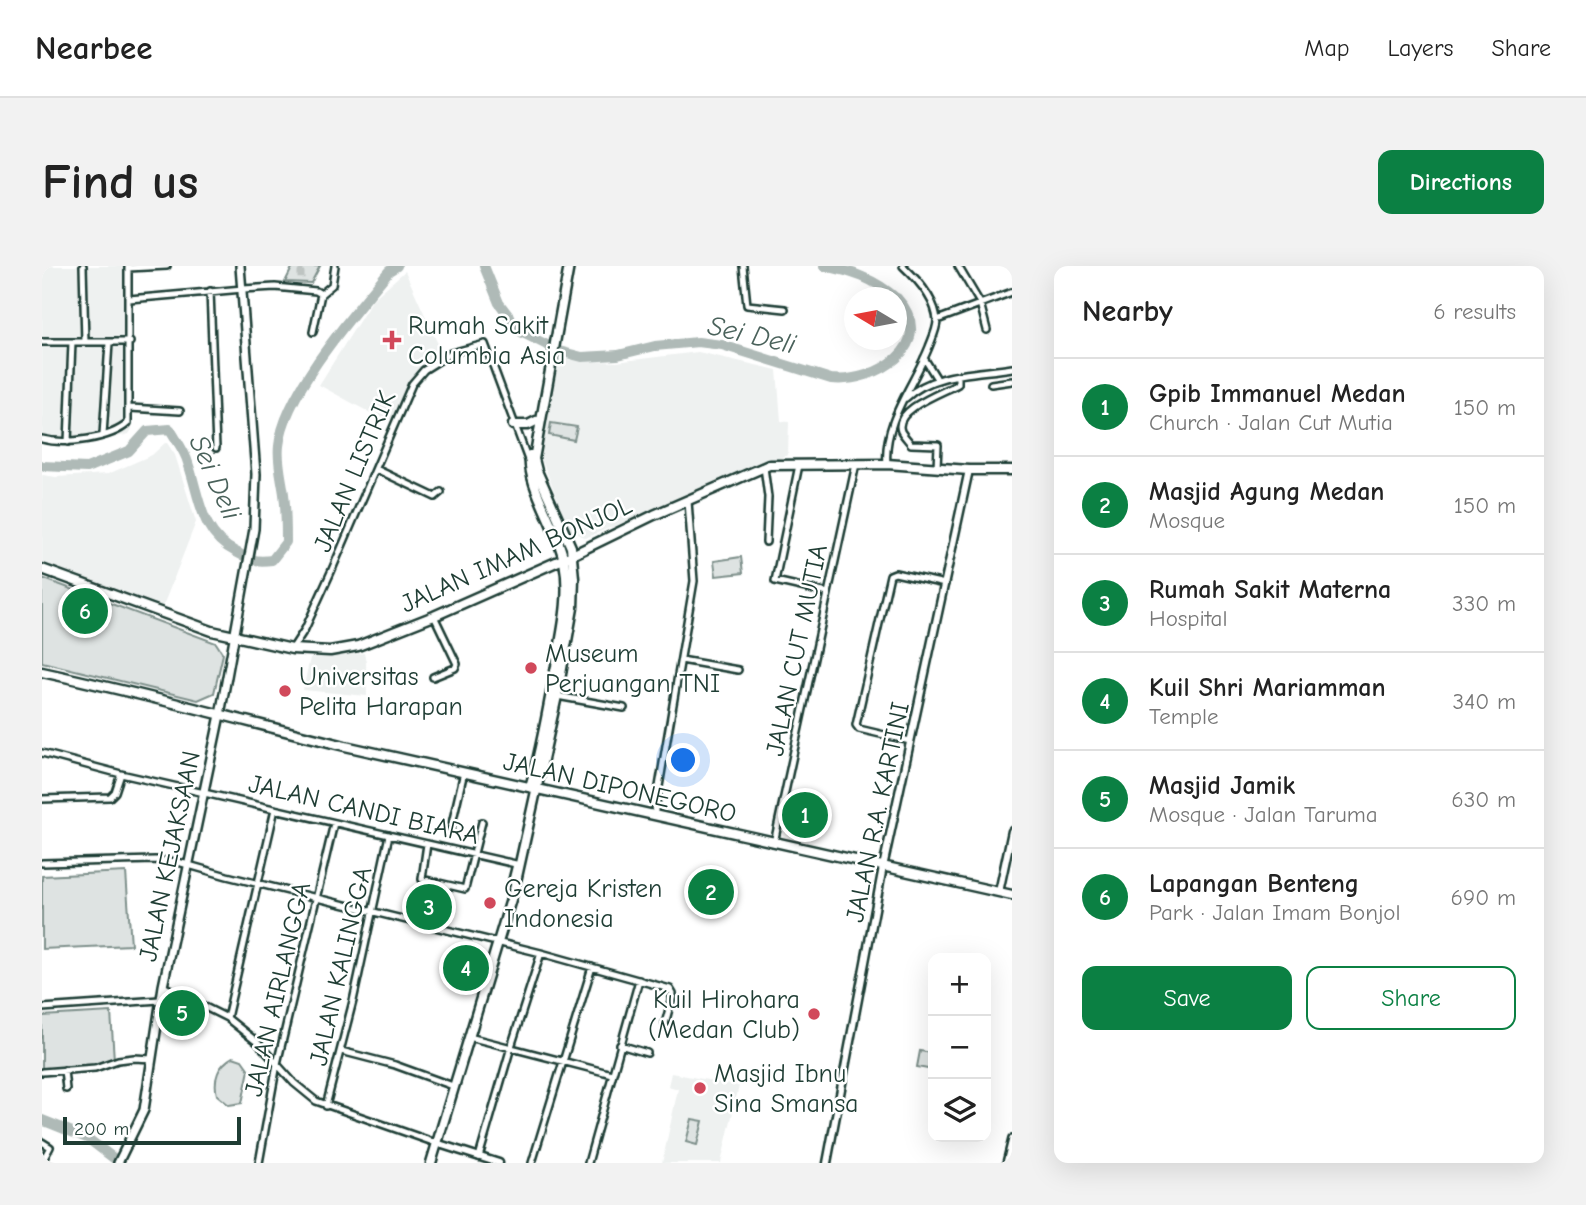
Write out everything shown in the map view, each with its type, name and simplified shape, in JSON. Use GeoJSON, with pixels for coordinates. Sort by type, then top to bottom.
{"type":"FeatureCollection","features":[{"type":"Feature","properties":{"kind":"main road","name":"JALAN KEJAKSAAN"},"geometry":{"type":"LineString","coordinates":[[118,1163],[142,1117],[160,1000],[220,715],[254,529],[256,474],[240,266]]}},
{"type":"Feature","properties":{"kind":"main road"},"geometry":{"type":"LineString","coordinates":[[430,1163],[515,886],[556,681],[566,607],[566,535],[537,471],[534,458],[566,266]]}},
{"type":"Feature","properties":{"kind":"main road"},"geometry":{"type":"LineString","coordinates":[[547,371],[529,463],[559,542],[568,556]]}},
{"type":"Feature","properties":{"kind":"main road"},"geometry":{"type":"LineString","coordinates":[[513,425],[528,425],[536,421]]}},
{"type":"Feature","properties":{"kind":"main road","name":"JALAN IMAM BONJOL"},"geometry":{"type":"LineString","coordinates":[[42,569],[150,610],[233,636],[292,649],[330,651],[354,647],[434,616],[769,465],[887,464],[1012,470]]}},
{"type":"Feature","properties":{"kind":"main road"},"geometry":{"type":"LineString","coordinates":[[566,535],[583,544],[594,542]]}},
{"type":"Feature","properties":{"kind":"main road","name":"JALAN DIPONEGORO"},"geometry":{"type":"LineString","coordinates":[[42,672],[177,702],[345,746],[1012,895]]}},
{"type":"Feature","properties":{"kind":"main road"},"geometry":{"type":"LineString","coordinates":[[534,788],[557,696],[556,681]]}},
{"type":"Feature","properties":{"kind":"street"},"geometry":{"type":"LineString","coordinates":[[83,266],[85,342]]}},
{"type":"Feature","properties":{"kind":"street"},"geometry":{"type":"LineString","coordinates":[[42,439],[68,442],[103,435],[127,425],[130,406],[128,267],[167,266]]}},
{"type":"Feature","properties":{"kind":"street"},"geometry":{"type":"LineString","coordinates":[[313,332],[321,294],[332,285],[335,266]]}},
{"type":"Feature","properties":{"kind":"street"},"geometry":{"type":"LineString","coordinates":[[743,266],[747,304],[785,309]]}},
{"type":"Feature","properties":{"kind":"street"},"geometry":{"type":"LineString","coordinates":[[887,464],[887,441],[902,401],[924,358],[937,320],[919,281],[903,266]]}},
{"type":"Feature","properties":{"kind":"street"},"geometry":{"type":"LineString","coordinates":[[958,266],[980,303],[987,330]]}},
{"type":"Feature","properties":{"kind":"street"},"geometry":{"type":"LineString","coordinates":[[129,299],[243,289],[299,288],[316,290],[321,294]]}},
{"type":"Feature","properties":{"kind":"street"},"geometry":{"type":"LineString","coordinates":[[209,291],[216,448]]}},
{"type":"Feature","properties":{"kind":"street"},"geometry":{"type":"LineString","coordinates":[[937,320],[1012,292]]}},
{"type":"Feature","properties":{"kind":"street"},"geometry":{"type":"LineString","coordinates":[[42,342],[130,342]]}},
{"type":"Feature","properties":{"kind":"street"},"geometry":{"type":"LineString","coordinates":[[68,442],[72,342]]}},
{"type":"Feature","properties":{"kind":"street"},"geometry":{"type":"LineString","coordinates":[[103,435],[109,343]]}},
{"type":"Feature","properties":{"kind":"street","name":"JALAN LISTRIK"},"geometry":{"type":"LineString","coordinates":[[292,649],[305,629],[397,415],[412,384],[424,370],[451,353],[485,344],[529,463]]}},
{"type":"Feature","properties":{"kind":"street"},"geometry":{"type":"LineString","coordinates":[[924,358],[937,379]]}},
{"type":"Feature","properties":{"kind":"street"},"geometry":{"type":"LineString","coordinates":[[902,401],[921,386],[937,379],[1012,368]]}},
{"type":"Feature","properties":{"kind":"street"},"geometry":{"type":"LineString","coordinates":[[937,468],[938,445],[911,444],[901,431],[900,425],[922,401],[958,384],[958,377]]}},
{"type":"Feature","properties":{"kind":"street"},"geometry":{"type":"LineString","coordinates":[[991,384],[1012,382]]}},
{"type":"Feature","properties":{"kind":"street"},"geometry":{"type":"LineString","coordinates":[[130,406],[180,411]]}},
{"type":"Feature","properties":{"kind":"street","name":"JALAN CUT MUTIA"},"geometry":{"type":"LineString","coordinates":[[774,843],[856,464]]}},
{"type":"Feature","properties":{"kind":"street"},"geometry":{"type":"LineString","coordinates":[[799,465],[775,581],[828,593]]}},
{"type":"Feature","properties":{"kind":"street"},"geometry":{"type":"LineString","coordinates":[[764,467],[768,497],[766,542]]}},
{"type":"Feature","properties":{"kind":"street"},"geometry":{"type":"LineString","coordinates":[[376,469],[435,497],[441,492]]}},
{"type":"Feature","properties":{"kind":"street","name":"JALAN R.A. KARTINI"},"geometry":{"type":"LineString","coordinates":[[827,1163],[883,866],[969,470]]}},
{"type":"Feature","properties":{"kind":"street"},"geometry":{"type":"LineString","coordinates":[[654,816],[694,581],[688,501]]}},
{"type":"Feature","properties":{"kind":"street"},"geometry":{"type":"LineString","coordinates":[[910,741],[857,727],[859,712],[890,575],[895,573],[945,584]]}},
{"type":"Feature","properties":{"kind":"street"},"geometry":{"type":"LineString","coordinates":[[433,677],[457,666],[434,616]]}},
{"type":"Feature","properties":{"kind":"street"},"geometry":{"type":"LineString","coordinates":[[681,660],[738,670]]}},
{"type":"Feature","properties":{"kind":"street"},"geometry":{"type":"LineString","coordinates":[[557,696],[624,709]]}},
{"type":"Feature","properties":{"kind":"street","name":"JALAN CANDI BIARA"},"geometry":{"type":"LineString","coordinates":[[42,753],[121,774],[518,864]]}},
{"type":"Feature","properties":{"kind":"street"},"geometry":{"type":"LineString","coordinates":[[451,828],[464,772]]}},
{"type":"Feature","properties":{"kind":"street"},"geometry":{"type":"LineString","coordinates":[[42,799],[110,797],[114,795],[121,774]]}},
{"type":"Feature","properties":{"kind":"street"},"geometry":{"type":"LineString","coordinates":[[227,1018],[275,809]]}},
{"type":"Feature","properties":{"kind":"street"},"geometry":{"type":"LineString","coordinates":[[427,844],[422,879],[463,890],[482,822]]}},
{"type":"Feature","properties":{"kind":"street","name":"JALAN AIRLANGGA"},"geometry":{"type":"LineString","coordinates":[[259,1163],[277,1064],[334,823]]}},
{"type":"Feature","properties":{"kind":"street"},"geometry":{"type":"LineString","coordinates":[[999,892],[1012,831]]}},
{"type":"Feature","properties":{"kind":"street","name":"JALAN KALINGGA"},"geometry":{"type":"LineString","coordinates":[[326,1106],[341,1051],[389,835]]}},
{"type":"Feature","properties":{"kind":"street"},"geometry":{"type":"LineString","coordinates":[[42,863],[155,860],[187,865],[541,953],[668,988],[673,993],[665,1024]]}},
{"type":"Feature","properties":{"kind":"street"},"geometry":{"type":"LineString","coordinates":[[480,1159],[541,953]]}},
{"type":"Feature","properties":{"kind":"street"},"geometry":{"type":"LineString","coordinates":[[532,1163],[592,967]]}},
{"type":"Feature","properties":{"kind":"street"},"geometry":{"type":"LineString","coordinates":[[588,1163],[639,980]]}},
{"type":"Feature","properties":{"kind":"street"},"geometry":{"type":"LineString","coordinates":[[163,986],[227,1018],[257,1042],[294,1083],[326,1106],[480,1159],[499,1163]]}},
{"type":"Feature","properties":{"kind":"street"},"geometry":{"type":"LineString","coordinates":[[42,1008],[160,1000]]}},
{"type":"Feature","properties":{"kind":"street"},"geometry":{"type":"LineString","coordinates":[[469,1037],[611,1074]]}},
{"type":"Feature","properties":{"kind":"street"},"geometry":{"type":"LineString","coordinates":[[620,1045],[647,1053]]}},
{"type":"Feature","properties":{"kind":"street"},"geometry":{"type":"LineString","coordinates":[[341,1051],[395,1065],[453,1086]]}},
{"type":"Feature","properties":{"kind":"street"},"geometry":{"type":"LineString","coordinates":[[42,1072],[94,1068],[118,1060],[152,1059]]}},
{"type":"Feature","properties":{"kind":"street"},"geometry":{"type":"LineString","coordinates":[[64,1070],[66,1089]]}},
{"type":"Feature","properties":{"kind":"street"},"geometry":{"type":"LineString","coordinates":[[1006,1163],[1012,1139]]}},
{"type":"Feature","properties":{"kind":"street"},"geometry":{"type":"LineString","coordinates":[[42,1142],[50,1147],[42,1161]]}},
{"type":"Feature","properties":{"kind":"shaded area"},"geometry":{"type":"Polygon","coordinates":[[[42,266],[126,266],[132,429],[129,434],[74,448],[42,445],[42,266]]]}},
{"type":"Feature","properties":{"kind":"shaded area","name":"Rumah Sakit Columbia Asia"},"geometry":{"type":"Polygon","coordinates":[[[405,271],[442,353],[435,357],[412,384],[393,419],[378,417],[319,385],[373,299],[405,271]]]}},
{"type":"Feature","properties":{"kind":"shaded area"},"geometry":{"type":"Polygon","coordinates":[[[698,352],[777,370],[781,421],[789,422],[788,455],[585,538],[570,529],[542,461],[541,450],[558,359],[616,362],[698,352]]]}},
{"type":"Feature","properties":{"kind":"shaded area"},"geometry":{"type":"Polygon","coordinates":[[[165,443],[175,455],[196,522],[163,606],[42,562],[42,475],[56,477],[108,474],[152,455],[165,443]]]}},
{"type":"Feature","properties":{"kind":"shaded area"},"geometry":{"type":"Polygon","coordinates":[[[364,653],[367,696],[303,690],[310,658],[364,653]]]}},
{"type":"Feature","properties":{"kind":"shaded area"},"geometry":{"type":"Polygon","coordinates":[[[671,1073],[739,1086],[721,1163],[662,1163],[678,1089],[668,1086],[671,1073]]]}},
{"type":"Feature","properties":{"kind":"green space"},"geometry":{"type":"Polygon","coordinates":[[[293,266],[320,266],[311,283],[285,282],[293,266]]]}},
{"type":"Feature","properties":{"kind":"green space"},"geometry":{"type":"Polygon","coordinates":[[[551,423],[577,427],[574,440],[549,435],[551,423]]]}},
{"type":"Feature","properties":{"kind":"green space"},"geometry":{"type":"Polygon","coordinates":[[[741,557],[743,573],[716,576],[714,561],[741,557]]]}},
{"type":"Feature","properties":{"kind":"green space"},"geometry":{"type":"Polygon","coordinates":[[[42,578],[216,643],[223,654],[214,693],[198,700],[42,662],[42,578]]]}},
{"type":"Feature","properties":{"kind":"green space"},"geometry":{"type":"Polygon","coordinates":[[[126,872],[131,945],[42,949],[42,876],[126,872]]]}},
{"type":"Feature","properties":{"kind":"green space"},"geometry":{"type":"Polygon","coordinates":[[[111,1012],[114,1060],[103,1065],[42,1069],[42,1016],[111,1012]]]}},
{"type":"Feature","properties":{"kind":"green space"},"geometry":{"type":"Polygon","coordinates":[[[920,1051],[928,1052],[928,1069],[917,1067],[920,1051]]]}},
{"type":"Feature","properties":{"kind":"green space"},"geometry":{"type":"Polygon","coordinates":[[[233,1057],[242,1060],[249,1070],[242,1103],[229,1105],[217,1095],[216,1083],[220,1068],[233,1057]]]}},
{"type":"Feature","properties":{"kind":"green space"},"geometry":{"type":"Polygon","coordinates":[[[692,1119],[703,1121],[697,1145],[686,1142],[692,1119]]]}},
{"type":"Feature","properties":{"kind":"waterway","name":"Sei Deli"},"geometry":{"type":"LineString","coordinates":[[42,466],[87,468],[129,451],[147,431],[170,429],[185,454],[203,513],[215,535],[224,544],[246,557],[272,560],[286,542],[285,500],[279,458],[284,425],[307,378],[323,354],[389,271],[397,266]]}},
{"type":"Feature","properties":{"kind":"waterway","name":"Sei Deli"},"geometry":{"type":"LineString","coordinates":[[484,266],[499,303],[521,332],[559,351],[582,357],[618,355],[655,346],[698,342],[722,345],[831,379],[848,379],[883,368],[904,350]]}},
{"type":"Feature","properties":{"kind":"waterway","name":"Sei Deli"},"geometry":{"type":"LineString","coordinates":[[824,266],[844,270],[881,287]]}},
{"type":"Feature","properties":{"kind":"waterway","name":"Sei Deli"},"geometry":{"type":"LineString","coordinates":[[907,313],[911,331],[907,346]]}},
{"type":"Feature","properties":{"kind":"waterway"},"geometry":{"type":"LineString","coordinates":[[42,1120],[87,1138],[120,1163]]}},
{"type":"Feature","properties":{"kind":"place","name":"Rumah Sakit Columbia Asia"},"geometry":{"type":"Point","coordinates":[392,340]}},
{"type":"Feature","properties":{"kind":"place","name":"Lapangan Benteng"},"geometry":{"type":"Point","coordinates":[85,611]}},
{"type":"Feature","properties":{"kind":"place","name":"Museum Perjuangan TNI"},"geometry":{"type":"Point","coordinates":[531,668]}},
{"type":"Feature","properties":{"kind":"place","name":"Universitas Pelita Harapan"},"geometry":{"type":"Point","coordinates":[285,691]}},
{"type":"Feature","properties":{"kind":"place","name":"Gpib Immanuel Medan"},"geometry":{"type":"Point","coordinates":[805,815]}},
{"type":"Feature","properties":{"kind":"place","name":"Masjid Agung Medan"},"geometry":{"type":"Point","coordinates":[711,892]}},
{"type":"Feature","properties":{"kind":"place","name":"Gereja Kristen Indonesia"},"geometry":{"type":"Point","coordinates":[490,903]}},
{"type":"Feature","properties":{"kind":"place","name":"Rumah Sakit Materna"},"geometry":{"type":"Point","coordinates":[429,907]}},
{"type":"Feature","properties":{"kind":"place","name":"Kuil Shri Mariamman"},"geometry":{"type":"Point","coordinates":[466,968]}},
{"type":"Feature","properties":{"kind":"place","name":"Masjid Jamik"},"geometry":{"type":"Point","coordinates":[182,1013]}},
{"type":"Feature","properties":{"kind":"place","name":"Kuil Hirohara (Medan Club)"},"geometry":{"type":"Point","coordinates":[814,1014]}},
{"type":"Feature","properties":{"kind":"place","name":"Masjid Ibnu Sina Smansa"},"geometry":{"type":"Point","coordinates":[700,1088]}}]}
